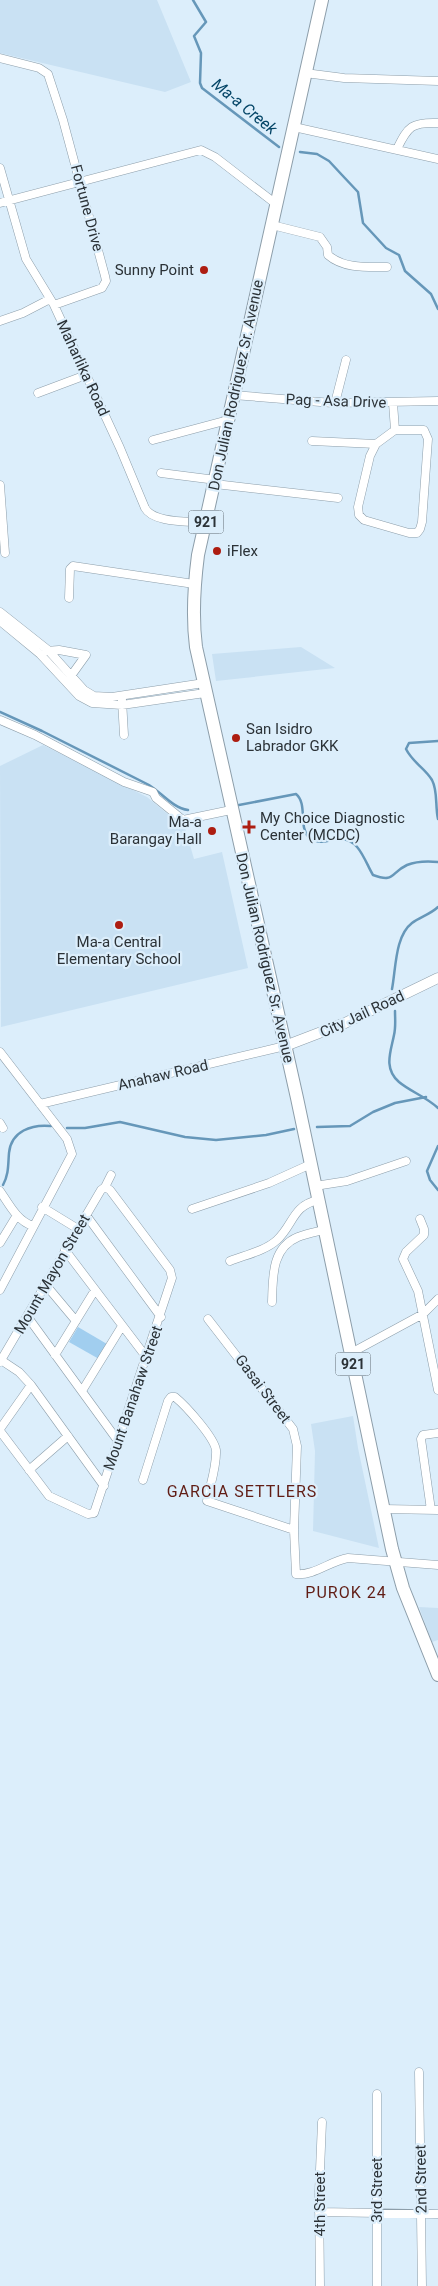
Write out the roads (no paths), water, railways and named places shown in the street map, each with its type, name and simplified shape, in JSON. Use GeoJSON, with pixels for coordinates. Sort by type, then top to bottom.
{"type":"FeatureCollection","features":[{"type":"Feature","properties":{"kind":"main road","name":"Don Julian Rodriguez Sr. Avenue"},"geometry":{"type":"LineString","coordinates":[[322,0],[206,523],[194,584],[194,629],[231,810],[311,1164],[395,1562],[407,1599],[438,1675]]}},
{"type":"Feature","properties":{"kind":"street","name":"Fortune Drive"},"geometry":{"type":"LineString","coordinates":[[0,58],[39,68],[46,71],[50,78],[106,281],[105,285],[98,290],[52,302]]}},
{"type":"Feature","properties":{"kind":"street"},"geometry":{"type":"LineString","coordinates":[[305,74],[344,78],[438,81]]}},
{"type":"Feature","properties":{"kind":"street"},"geometry":{"type":"LineString","coordinates":[[397,149],[408,129],[418,124],[438,123]]}},
{"type":"Feature","properties":{"kind":"street"},"geometry":{"type":"LineString","coordinates":[[294,126],[438,159]]}},
{"type":"Feature","properties":{"kind":"street"},"geometry":{"type":"LineString","coordinates":[[0,202],[79,180],[201,150],[215,157],[276,204]]}},
{"type":"Feature","properties":{"kind":"street","name":"Maharlika Road"},"geometry":{"type":"LineString","coordinates":[[0,168],[26,259],[52,302],[147,512],[157,518],[206,523]]}},
{"type":"Feature","properties":{"kind":"street"},"geometry":{"type":"LineString","coordinates":[[272,225],[320,237],[327,246],[328,255],[339,263],[363,267],[388,267]]}},
{"type":"Feature","properties":{"kind":"street"},"geometry":{"type":"LineString","coordinates":[[0,321],[52,302]]}},
{"type":"Feature","properties":{"kind":"street"},"geometry":{"type":"LineString","coordinates":[[335,404],[346,360]]}},
{"type":"Feature","properties":{"kind":"street"},"geometry":{"type":"LineString","coordinates":[[38,393],[86,375]]}},
{"type":"Feature","properties":{"kind":"street","name":"Pag - Asa Drive"},"geometry":{"type":"LineString","coordinates":[[233,395],[335,404],[438,401]]}},
{"type":"Feature","properties":{"kind":"street"},"geometry":{"type":"LineString","coordinates":[[394,403],[395,430]]}},
{"type":"Feature","properties":{"kind":"street"},"geometry":{"type":"LineString","coordinates":[[153,440],[228,420]]}},
{"type":"Feature","properties":{"kind":"street"},"geometry":{"type":"LineString","coordinates":[[395,430],[424,430],[428,435],[420,529],[417,533],[409,533],[364,520],[359,515],[358,507],[370,456],[376,444],[395,430]]}},
{"type":"Feature","properties":{"kind":"street"},"geometry":{"type":"LineString","coordinates":[[312,441],[376,444]]}},
{"type":"Feature","properties":{"kind":"street"},"geometry":{"type":"LineString","coordinates":[[161,473],[338,498]]}},
{"type":"Feature","properties":{"kind":"street"},"geometry":{"type":"LineString","coordinates":[[0,485],[5,553]]}},
{"type":"Feature","properties":{"kind":"street"},"geometry":{"type":"LineString","coordinates":[[70,598],[70,569],[73,566],[194,584]]}},
{"type":"Feature","properties":{"kind":"street"},"geometry":{"type":"LineString","coordinates":[[0,612],[48,650],[78,696],[92,703],[106,706],[122,705],[181,696],[205,688]]}},
{"type":"Feature","properties":{"kind":"street"},"geometry":{"type":"LineString","coordinates":[[0,621],[68,679],[94,696],[106,698],[180,687],[205,688]]}},
{"type":"Feature","properties":{"kind":"street"},"geometry":{"type":"LineString","coordinates":[[40,654],[48,650],[86,655],[68,679]]}},
{"type":"Feature","properties":{"kind":"street"},"geometry":{"type":"LineString","coordinates":[[180,687],[181,696]]}},
{"type":"Feature","properties":{"kind":"street"},"geometry":{"type":"LineString","coordinates":[[165,689],[166,698]]}},
{"type":"Feature","properties":{"kind":"street"},"geometry":{"type":"LineString","coordinates":[[122,696],[124,735]]}},
{"type":"Feature","properties":{"kind":"street"},"geometry":{"type":"LineString","coordinates":[[0,720],[35,735],[124,782],[153,792],[156,798],[183,820],[231,810]]}},
{"type":"Feature","properties":{"kind":"street","name":"City Jail Road"},"geometry":{"type":"LineString","coordinates":[[285,1046],[345,1023],[438,978]]}},
{"type":"Feature","properties":{"kind":"street","name":"Anahaw Road"},"geometry":{"type":"LineString","coordinates":[[40,1104],[285,1046]]}},
{"type":"Feature","properties":{"kind":"street"},"geometry":{"type":"LineString","coordinates":[[0,1052],[67,1139],[72,1149],[70,1159],[42,1207],[25,1245],[0,1290]]}},
{"type":"Feature","properties":{"kind":"street"},"geometry":{"type":"LineString","coordinates":[[315,1186],[347,1181],[406,1161]]}},
{"type":"Feature","properties":{"kind":"street"},"geometry":{"type":"LineString","coordinates":[[192,1209],[269,1184],[311,1164]]}},
{"type":"Feature","properties":{"kind":"street","name":"Mount Mayon Street"},"geometry":{"type":"LineString","coordinates":[[1,1361],[111,1174]]}},
{"type":"Feature","properties":{"kind":"street","name":"Mount Banahaw Street"},"geometry":{"type":"LineString","coordinates":[[29,1470],[44,1491],[54,1500],[92,1514],[96,1510],[172,1282],[170,1270],[110,1190],[105,1187]]}},
{"type":"Feature","properties":{"kind":"street"},"geometry":{"type":"LineString","coordinates":[[0,1191],[17,1215],[25,1223],[33,1226]]}},
{"type":"Feature","properties":{"kind":"street"},"geometry":{"type":"LineString","coordinates":[[230,1261],[270,1245],[277,1239],[303,1205],[318,1200]]}},
{"type":"Feature","properties":{"kind":"street"},"geometry":{"type":"LineString","coordinates":[[42,1207],[78,1229]]}},
{"type":"Feature","properties":{"kind":"street"},"geometry":{"type":"LineString","coordinates":[[0,1243],[17,1215]]}},
{"type":"Feature","properties":{"kind":"street"},"geometry":{"type":"LineString","coordinates":[[86,1215],[161,1317]]}},
{"type":"Feature","properties":{"kind":"street"},"geometry":{"type":"LineString","coordinates":[[420,1218],[424,1235],[406,1252],[403,1259],[416,1285],[438,1390]]}},
{"type":"Feature","properties":{"kind":"street"},"geometry":{"type":"LineString","coordinates":[[272,1302],[273,1265],[283,1248],[296,1238],[324,1230]]}},
{"type":"Feature","properties":{"kind":"street"},"geometry":{"type":"LineString","coordinates":[[65,1250],[147,1358]]}},
{"type":"Feature","properties":{"kind":"street"},"geometry":{"type":"LineString","coordinates":[[46,1284],[76,1321]]}},
{"type":"Feature","properties":{"kind":"street"},"geometry":{"type":"LineString","coordinates":[[55,1355],[95,1290]]}},
{"type":"Feature","properties":{"kind":"street"},"geometry":{"type":"LineString","coordinates":[[351,1353],[423,1314],[438,1299]]}},
{"type":"Feature","properties":{"kind":"street"},"geometry":{"type":"LineString","coordinates":[[27,1316],[118,1441]]}},
{"type":"Feature","properties":{"kind":"street","name":"Gasai Street"},"geometry":{"type":"LineString","coordinates":[[208,1319],[293,1430],[298,1446],[294,1530],[296,1574],[306,1574],[348,1558],[395,1562]]}},
{"type":"Feature","properties":{"kind":"street"},"geometry":{"type":"LineString","coordinates":[[82,1391],[122,1326]]}},
{"type":"Feature","properties":{"kind":"street"},"geometry":{"type":"LineString","coordinates":[[1,1361],[19,1372],[31,1385],[104,1486]]}},
{"type":"Feature","properties":{"kind":"street"},"geometry":{"type":"LineString","coordinates":[[31,1385],[0,1430],[29,1470],[68,1436]]}},
{"type":"Feature","properties":{"kind":"street"},"geometry":{"type":"LineString","coordinates":[[144,1480],[168,1401],[171,1397],[175,1397],[199,1423],[216,1447],[216,1458],[208,1501],[294,1530]]}},
{"type":"Feature","properties":{"kind":"street"},"geometry":{"type":"LineString","coordinates":[[383,1509],[434,1510],[420,1439],[423,1435],[438,1434]]}},
{"type":"Feature","properties":{"kind":"street"},"geometry":{"type":"LineString","coordinates":[[395,1562],[438,1565]]}},
{"type":"Feature","properties":{"kind":"street","name":"2nd Street"},"geometry":{"type":"LineString","coordinates":[[419,2072],[422,2286]]}},
{"type":"Feature","properties":{"kind":"street","name":"3rd Street"},"geometry":{"type":"LineString","coordinates":[[377,2094],[377,2286]]}},
{"type":"Feature","properties":{"kind":"street","name":"4th Street"},"geometry":{"type":"LineString","coordinates":[[320,2286],[319,2212],[322,2122]]}},
{"type":"Feature","properties":{"kind":"street"},"geometry":{"type":"LineString","coordinates":[[319,2212],[438,2214]]}},
{"type":"Feature","properties":{"kind":"waterway","name":"Ma-a Creek"},"geometry":{"type":"LineString","coordinates":[[193,0],[206,22],[194,36],[201,53],[200,83],[202,88],[279,147]]}},
{"type":"Feature","properties":{"kind":"waterway","name":"Ma-a Creek"},"geometry":{"type":"LineString","coordinates":[[300,152],[317,154],[329,161],[358,192],[363,223],[386,248],[399,255],[405,271],[431,294],[438,309]]}},
{"type":"Feature","properties":{"kind":"waterway"},"geometry":{"type":"LineString","coordinates":[[0,712],[149,785],[172,803],[188,810]]}},
{"type":"Feature","properties":{"kind":"waterway","name":"Ma-a Creek"},"geometry":{"type":"LineString","coordinates":[[438,741],[409,743],[406,749],[432,780],[435,789],[438,819]]}},
{"type":"Feature","properties":{"kind":"waterway"},"geometry":{"type":"LineString","coordinates":[[239,805],[296,794],[302,803],[304,827],[309,838],[319,842],[335,839],[352,842],[361,852],[373,875],[385,878],[392,876],[407,865],[422,862],[438,862]]}},
{"type":"Feature","properties":{"kind":"waterway","name":"Ma-a Creek"},"geometry":{"type":"LineString","coordinates":[[392,989],[397,953],[402,936],[412,923],[438,907]]}},
{"type":"Feature","properties":{"kind":"waterway","name":"Ma-a Creek"},"geometry":{"type":"LineString","coordinates":[[395,1011],[395,1029],[389,1059],[391,1071],[399,1082],[438,1108]]}},
{"type":"Feature","properties":{"kind":"waterway"},"geometry":{"type":"LineString","coordinates":[[317,1127],[350,1126],[373,1112],[395,1103],[426,1097]]}},
{"type":"Feature","properties":{"kind":"waterway"},"geometry":{"type":"LineString","coordinates":[[67,1128],[85,1128],[120,1122],[185,1137],[216,1140],[266,1135],[294,1129]]}},
{"type":"Feature","properties":{"kind":"waterway"},"geometry":{"type":"LineString","coordinates":[[3,1185],[7,1173],[11,1145],[18,1134],[37,1126],[51,1126]]}},
{"type":"Feature","properties":{"kind":"waterway","name":"Ma-a Creek"},"geometry":{"type":"LineString","coordinates":[[438,1146],[427,1171],[430,1180],[438,1190]]}},
{"type":"Feature","properties":{"kind":"place","name":"Sunny Point"},"geometry":{"type":"Point","coordinates":[204,270]}},
{"type":"Feature","properties":{"kind":"place","name":"iFlex"},"geometry":{"type":"Point","coordinates":[217,551]}},
{"type":"Feature","properties":{"kind":"place","name":"San Isidro Labrador GKK"},"geometry":{"type":"Point","coordinates":[236,738]}},
{"type":"Feature","properties":{"kind":"place","name":"My Choice Diagnostic Center (MCDC)"},"geometry":{"type":"Point","coordinates":[249,827]}},
{"type":"Feature","properties":{"kind":"place","name":"Ma-a Barangay Hall"},"geometry":{"type":"Point","coordinates":[212,831]}},
{"type":"Feature","properties":{"kind":"place","name":"Ma-a Central Elementary School"},"geometry":{"type":"Point","coordinates":[119,925]}},
{"type":"Feature","properties":{"kind":"district","name":"GARCIA SETTLERS"},"geometry":{"type":"Point","coordinates":[242,1491]}},
{"type":"Feature","properties":{"kind":"district","name":"PUROK 24"},"geometry":{"type":"Point","coordinates":[346,1592]}}]}
